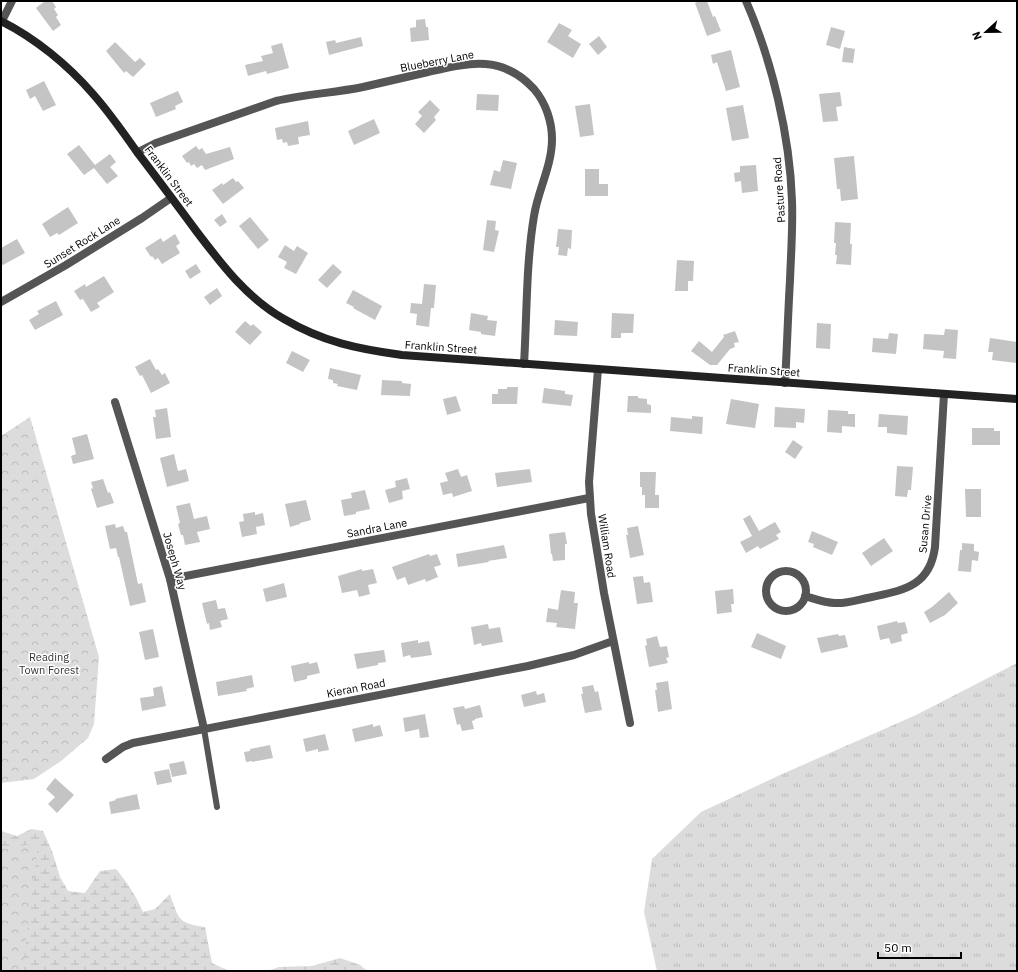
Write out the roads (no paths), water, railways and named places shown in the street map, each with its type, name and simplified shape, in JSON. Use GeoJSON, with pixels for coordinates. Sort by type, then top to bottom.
{"type":"FeatureCollection","features":[{"type":"Feature","properties":{"kind":"main road","name":"Franklin Street"},"geometry":{"type":"LineString","coordinates":[[2,21],[47,51],[71,71],[93,94],[138,152],[171,198],[229,273],[242,287],[263,305],[283,319],[312,334],[342,345],[409,356],[1017,399]]}},
{"type":"Feature","properties":{"kind":"street"},"geometry":{"type":"LineString","coordinates":[[2,21],[12,1]]}},
{"type":"Feature","properties":{"kind":"street","name":"Pasture Road"},"geometry":{"type":"LineString","coordinates":[[746,1],[765,50],[775,86],[787,147],[790,171],[792,226],[785,383]]}},
{"type":"Feature","properties":{"kind":"street","name":"Blueberry Lane"},"geometry":{"type":"LineString","coordinates":[[138,152],[156,143],[269,103],[292,97],[361,87],[471,64],[492,65],[511,72],[528,83],[541,100],[550,119],[552,139],[549,160],[534,214],[530,242],[524,364]]}},
{"type":"Feature","properties":{"kind":"street","name":"Sunset Rock Lane"},"geometry":{"type":"LineString","coordinates":[[1,302],[66,265],[142,218],[171,198]]}},
{"type":"Feature","properties":{"kind":"street","name":"William Road"},"geometry":{"type":"LineString","coordinates":[[598,369],[589,498],[598,562],[630,723]]}},
{"type":"Feature","properties":{"kind":"street","name":"Susan Drive"},"geometry":{"type":"LineString","coordinates":[[806,596],[829,602],[846,602],[904,590],[916,583],[926,573],[932,561],[935,547],[944,394]]}},
{"type":"Feature","properties":{"kind":"street","name":"Joseph Way"},"geometry":{"type":"LineString","coordinates":[[114,402],[170,579],[204,728]]}},
{"type":"Feature","properties":{"kind":"street","name":"Sandra Lane"},"geometry":{"type":"LineString","coordinates":[[170,579],[589,498]]}},
{"type":"Feature","properties":{"kind":"street"},"geometry":{"type":"LineString","coordinates":[[787,571],[794,573],[801,578],[805,584],[806,596],[797,608],[789,611],[778,609],[768,598],[768,583],[773,577],[780,573],[787,571]]}},
{"type":"Feature","properties":{"kind":"street","name":"Kieran Road"},"geometry":{"type":"LineString","coordinates":[[106,759],[120,748],[130,744],[204,728],[528,666],[574,655],[613,641]]}},
{"type":"Feature","properties":{"kind":"lane"},"geometry":{"type":"LineString","coordinates":[[204,728],[217,807]]}},
{"type":"Feature","properties":{"kind":"park label","name":"Reading Town Forest"},"geometry":{"type":"Point","coordinates":[49,663]}}]}
